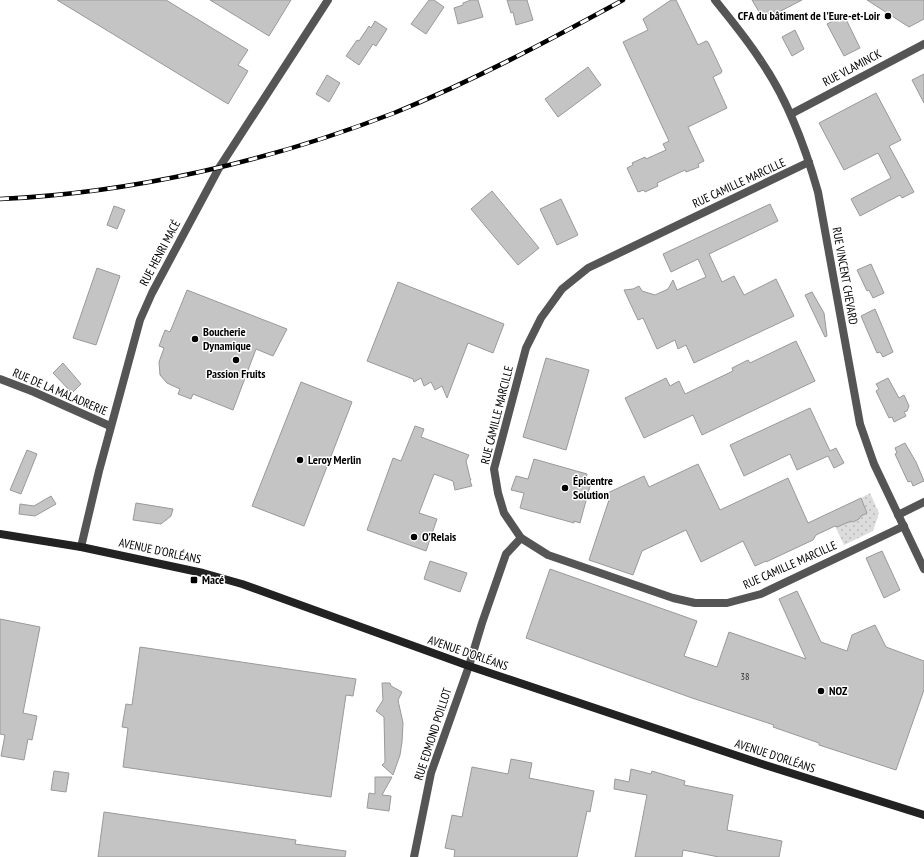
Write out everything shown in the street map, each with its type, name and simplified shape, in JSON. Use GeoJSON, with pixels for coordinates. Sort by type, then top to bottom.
{"type":"FeatureCollection","features":[{"type":"Feature","properties":{"kind":"main road","name":"AVENUE D'ORLÉANS"},"geometry":{"type":"LineString","coordinates":[[0,534],[81,546],[203,573],[242,584],[469,666],[762,764],[924,815]]}},
{"type":"Feature","properties":{"kind":"street","name":"RUE HENRI MACÉ"},"geometry":{"type":"LineString","coordinates":[[81,546],[110,426],[140,320],[152,293],[219,168],[328,0]]}},
{"type":"Feature","properties":{"kind":"street","name":"RUE VINCENT CHEVARD"},"geometry":{"type":"LineString","coordinates":[[715,0],[738,28],[762,62],[790,114],[810,162],[818,192],[860,424],[874,464],[924,569]]}},
{"type":"Feature","properties":{"kind":"street","name":"RUE VLAMINCK"},"geometry":{"type":"LineString","coordinates":[[790,114],[924,44]]}},
{"type":"Feature","properties":{"kind":"street","name":"RUE CAMILLE MARCILLE"},"geometry":{"type":"LineString","coordinates":[[810,162],[588,268],[562,289],[541,318],[526,348],[494,469],[498,493],[504,514],[520,538],[548,555],[673,598],[694,603],[726,603],[761,594],[904,526]]}},
{"type":"Feature","properties":{"kind":"street","name":"RUE DE LA MALADRERIE"},"geometry":{"type":"LineString","coordinates":[[0,379],[34,392],[110,426]]}},
{"type":"Feature","properties":{"kind":"street"},"geometry":{"type":"LineString","coordinates":[[898,515],[924,502]]}},
{"type":"Feature","properties":{"kind":"street","name":"RUE EDMOND POILLOT"},"geometry":{"type":"LineString","coordinates":[[414,857],[431,773],[469,666],[506,554],[520,538]]}},
{"type":"Feature","properties":{"kind":"shaded area"},"geometry":{"type":"Polygon","coordinates":[[[870,493],[879,513],[873,531],[844,545],[835,526],[851,521],[853,522],[867,513],[861,498],[870,493]]]}},
{"type":"Feature","properties":{"kind":"building"},"geometry":{"type":"Polygon","coordinates":[[[57,0],[166,0],[248,50],[238,65],[248,71],[228,104],[57,0]]]}},
{"type":"Feature","properties":{"kind":"building"},"geometry":{"type":"Polygon","coordinates":[[[210,0],[291,0],[269,36],[210,0]]]}},
{"type":"Feature","properties":{"kind":"building"},"geometry":{"type":"Polygon","coordinates":[[[429,0],[434,0],[444,7],[426,34],[411,24],[429,0]]]}},
{"type":"Feature","properties":{"kind":"building"},"geometry":{"type":"Polygon","coordinates":[[[471,0],[478,0],[483,17],[458,24],[454,8],[471,0]]]}},
{"type":"Feature","properties":{"kind":"building"},"geometry":{"type":"Polygon","coordinates":[[[507,0],[527,0],[533,20],[516,25],[513,12],[511,13],[507,0]]]}},
{"type":"Feature","properties":{"kind":"building"},"geometry":{"type":"Polygon","coordinates":[[[671,0],[676,0],[698,45],[706,41],[708,42],[722,71],[713,77],[727,108],[688,127],[704,161],[698,164],[699,167],[686,172],[685,170],[657,183],[658,186],[645,192],[644,190],[638,192],[627,168],[633,165],[632,163],[645,157],[646,159],[666,150],[663,144],[669,141],[623,42],[648,30],[643,19],[671,0]]]}},
{"type":"Feature","properties":{"kind":"building"},"geometry":{"type":"Polygon","coordinates":[[[752,0],[802,0],[775,14],[774,11],[762,17],[752,0]]]}},
{"type":"Feature","properties":{"kind":"building"},"geometry":{"type":"Polygon","coordinates":[[[867,0],[924,0],[924,19],[909,27],[867,0]]]}},
{"type":"Feature","properties":{"kind":"building"},"geometry":{"type":"Polygon","coordinates":[[[844,15],[860,48],[844,56],[827,24],[844,15]]]}},
{"type":"Feature","properties":{"kind":"building"},"geometry":{"type":"Polygon","coordinates":[[[375,21],[387,29],[376,46],[373,44],[359,65],[346,56],[357,40],[359,41],[369,26],[371,28],[375,21]]]}},
{"type":"Feature","properties":{"kind":"building"},"geometry":{"type":"Polygon","coordinates":[[[795,30],[804,49],[792,56],[782,37],[795,30]]]}},
{"type":"Feature","properties":{"kind":"building"},"geometry":{"type":"Polygon","coordinates":[[[588,67],[601,85],[558,117],[545,99],[588,67]]]}},
{"type":"Feature","properties":{"kind":"building"},"geometry":{"type":"Polygon","coordinates":[[[924,74],[924,103],[912,80],[924,74]]]}},
{"type":"Feature","properties":{"kind":"building"},"geometry":{"type":"Polygon","coordinates":[[[327,75],[340,83],[329,102],[316,94],[327,75]]]}},
{"type":"Feature","properties":{"kind":"building"},"geometry":{"type":"Polygon","coordinates":[[[876,93],[901,140],[889,146],[914,192],[902,198],[900,195],[860,216],[851,199],[891,178],[878,153],[844,170],[819,123],[876,93]]]}},
{"type":"Feature","properties":{"kind":"building"},"geometry":{"type":"Polygon","coordinates":[[[492,191],[539,248],[518,265],[471,209],[492,191]]]}},
{"type":"Feature","properties":{"kind":"building"},"geometry":{"type":"Polygon","coordinates":[[[561,199],[578,235],[557,245],[540,209],[561,199]]]}},
{"type":"Feature","properties":{"kind":"building"},"geometry":{"type":"Polygon","coordinates":[[[770,204],[778,221],[709,254],[722,282],[734,276],[744,295],[776,279],[794,316],[694,363],[686,345],[678,349],[675,340],[657,349],[643,318],[638,320],[624,290],[633,289],[639,286],[642,291],[655,295],[668,289],[673,280],[677,290],[706,277],[698,259],[671,272],[663,254],[770,204]]]}},
{"type":"Feature","properties":{"kind":"building"},"geometry":{"type":"Polygon","coordinates":[[[114,206],[125,210],[117,229],[107,225],[114,206]]]}},
{"type":"Feature","properties":{"kind":"building"},"geometry":{"type":"Polygon","coordinates":[[[871,264],[884,293],[873,298],[869,290],[867,291],[857,270],[871,264]]]}},
{"type":"Feature","properties":{"kind":"building"},"geometry":{"type":"Polygon","coordinates":[[[97,268],[120,276],[96,345],[73,338],[97,268]]]}},
{"type":"Feature","properties":{"kind":"building"},"geometry":{"type":"Polygon","coordinates":[[[398,282],[504,324],[493,353],[468,343],[447,398],[442,386],[435,390],[431,382],[424,386],[421,378],[414,382],[413,379],[367,361],[398,282]]]}},
{"type":"Feature","properties":{"kind":"building","name":"Boucherie Dynamique"},"geometry":{"type":"Polygon","coordinates":[[[187,290],[287,329],[273,356],[256,349],[233,410],[193,394],[191,399],[178,394],[180,389],[167,383],[160,375],[159,362],[164,348],[159,346],[165,330],[170,332],[187,290]]]}},
{"type":"Feature","properties":{"kind":"building"},"geometry":{"type":"Polygon","coordinates":[[[812,292],[824,313],[827,336],[825,337],[805,295],[812,292]]]}},
{"type":"Feature","properties":{"kind":"building"},"geometry":{"type":"Polygon","coordinates":[[[875,309],[893,352],[883,357],[880,352],[877,353],[861,316],[875,309]]]}},
{"type":"Feature","properties":{"kind":"building"},"geometry":{"type":"Polygon","coordinates":[[[796,341],[815,381],[702,435],[693,415],[644,438],[625,398],[666,378],[670,386],[679,381],[685,394],[733,371],[732,368],[748,360],[750,363],[796,341]]]}},
{"type":"Feature","properties":{"kind":"building"},"geometry":{"type":"Polygon","coordinates":[[[546,358],[589,370],[566,450],[523,437],[546,358]]]}},
{"type":"Feature","properties":{"kind":"building"},"geometry":{"type":"Polygon","coordinates":[[[63,363],[81,384],[72,393],[53,373],[63,363]]]}},
{"type":"Feature","properties":{"kind":"building"},"geometry":{"type":"Polygon","coordinates":[[[888,378],[899,398],[904,395],[909,406],[907,411],[904,412],[906,416],[894,422],[892,417],[889,418],[876,391],[879,389],[876,384],[888,378]]]}},
{"type":"Feature","properties":{"kind":"building"},"geometry":{"type":"Polygon","coordinates":[[[301,382],[352,402],[304,526],[252,506],[301,382]]]}},
{"type":"Feature","properties":{"kind":"building"},"geometry":{"type":"Polygon","coordinates":[[[810,408],[830,451],[836,448],[844,463],[834,468],[828,456],[797,470],[790,454],[744,476],[730,445],[810,408]]]}},
{"type":"Feature","properties":{"kind":"building"},"geometry":{"type":"Polygon","coordinates":[[[415,426],[424,429],[421,437],[469,455],[466,461],[472,486],[455,490],[453,481],[434,474],[419,513],[437,519],[426,551],[367,530],[393,458],[401,461],[415,426]]]}},
{"type":"Feature","properties":{"kind":"building"},"geometry":{"type":"Polygon","coordinates":[[[905,443],[916,462],[924,481],[913,486],[911,481],[908,482],[895,454],[897,453],[895,448],[905,443]]]}},
{"type":"Feature","properties":{"kind":"building"},"geometry":{"type":"Polygon","coordinates":[[[27,450],[37,454],[21,494],[10,490],[27,450]]]}},
{"type":"Feature","properties":{"kind":"building"},"geometry":{"type":"Polygon","coordinates":[[[534,459],[587,474],[585,485],[590,486],[580,523],[574,521],[574,523],[520,508],[524,493],[511,490],[516,476],[528,479],[534,459]]]}},
{"type":"Feature","properties":{"kind":"building"},"geometry":{"type":"Polygon","coordinates":[[[698,464],[720,510],[788,478],[808,523],[861,498],[867,513],[853,522],[851,521],[837,527],[835,526],[816,535],[813,540],[755,566],[743,541],[701,562],[686,530],[642,551],[633,575],[589,560],[609,500],[599,497],[644,476],[649,487],[698,464]]]}},
{"type":"Feature","properties":{"kind":"building"},"geometry":{"type":"Polygon","coordinates":[[[51,496],[56,504],[35,516],[19,514],[20,504],[34,506],[51,496]]]}},
{"type":"Feature","properties":{"kind":"building"},"geometry":{"type":"Polygon","coordinates":[[[136,503],[173,509],[171,516],[161,524],[133,520],[136,503]]]}},
{"type":"Feature","properties":{"kind":"building"},"geometry":{"type":"Polygon","coordinates":[[[882,551],[900,590],[884,598],[866,558],[882,551]]]}},
{"type":"Feature","properties":{"kind":"building"},"geometry":{"type":"Polygon","coordinates":[[[430,561],[467,573],[460,592],[424,579],[430,561]]]}},
{"type":"Feature","properties":{"kind":"building"},"geometry":{"type":"Polygon","coordinates":[[[550,569],[697,621],[684,656],[717,667],[729,632],[806,659],[779,599],[797,591],[821,642],[847,651],[852,635],[875,625],[886,647],[924,661],[924,690],[896,770],[819,745],[819,743],[773,727],[774,725],[692,698],[526,638],[550,569]]]}},
{"type":"Feature","properties":{"kind":"building"},"geometry":{"type":"Polygon","coordinates":[[[0,619],[40,627],[23,713],[37,716],[32,740],[28,739],[24,760],[1,756],[5,735],[0,734],[0,619]]]}},
{"type":"Feature","properties":{"kind":"building"},"geometry":{"type":"Polygon","coordinates":[[[140,647],[356,679],[353,696],[346,695],[331,797],[123,767],[128,728],[122,727],[126,704],[132,705],[140,647]]]}},
{"type":"Feature","properties":{"kind":"building"},"geometry":{"type":"Polygon","coordinates":[[[382,683],[390,683],[391,686],[402,692],[398,700],[403,723],[402,742],[400,755],[393,775],[382,765],[385,762],[384,717],[376,711],[383,700],[382,683]]]}},
{"type":"Feature","properties":{"kind":"building"},"geometry":{"type":"Polygon","coordinates":[[[511,759],[532,763],[529,778],[594,791],[590,812],[587,811],[577,857],[454,857],[455,850],[445,848],[452,815],[462,817],[472,767],[508,774],[511,759]]]}},
{"type":"Feature","properties":{"kind":"building"},"geometry":{"type":"Polygon","coordinates":[[[631,769],[651,774],[652,771],[685,781],[684,785],[733,795],[727,830],[782,841],[779,857],[719,857],[683,850],[682,857],[635,857],[647,795],[614,789],[615,779],[629,782],[631,769]]]}},
{"type":"Feature","properties":{"kind":"building"},"geometry":{"type":"Polygon","coordinates":[[[54,771],[69,773],[66,792],[51,790],[54,771]]]}},
{"type":"Feature","properties":{"kind":"building"},"geometry":{"type":"Polygon","coordinates":[[[375,777],[392,777],[382,795],[391,796],[389,811],[367,808],[369,793],[375,794],[375,777]]]}},
{"type":"Feature","properties":{"kind":"building"},"geometry":{"type":"Polygon","coordinates":[[[104,812],[296,840],[295,844],[346,851],[345,857],[98,857],[104,812]]]}},
{"type":"Feature","properties":{"kind":"railway"},"geometry":{"type":"LineString","coordinates":[[0,199],[50,196],[150,182],[250,160],[299,146],[394,113],[453,88],[623,0]]}},
{"type":"Feature","properties":{"kind":"place","name":"CFA du bâtiment de l'Eure-et-Loir"},"geometry":{"type":"Point","coordinates":[888,16]}},
{"type":"Feature","properties":{"kind":"place","name":"Boucherie Dynamique"},"geometry":{"type":"Point","coordinates":[195,339]}},
{"type":"Feature","properties":{"kind":"place","name":"Passion Fruits"},"geometry":{"type":"Point","coordinates":[236,360]}},
{"type":"Feature","properties":{"kind":"place","name":"Leroy Merlin"},"geometry":{"type":"Point","coordinates":[300,460]}},
{"type":"Feature","properties":{"kind":"place","name":"Épicentre Solution"},"geometry":{"type":"Point","coordinates":[565,488]}},
{"type":"Feature","properties":{"kind":"place","name":"O'Relais"},"geometry":{"type":"Point","coordinates":[414,537]}},
{"type":"Feature","properties":{"kind":"place","name":"Macé"},"geometry":{"type":"Point","coordinates":[194,580]}},
{"type":"Feature","properties":{"kind":"place","name":"NOZ"},"geometry":{"type":"Point","coordinates":[821,691]}}]}
